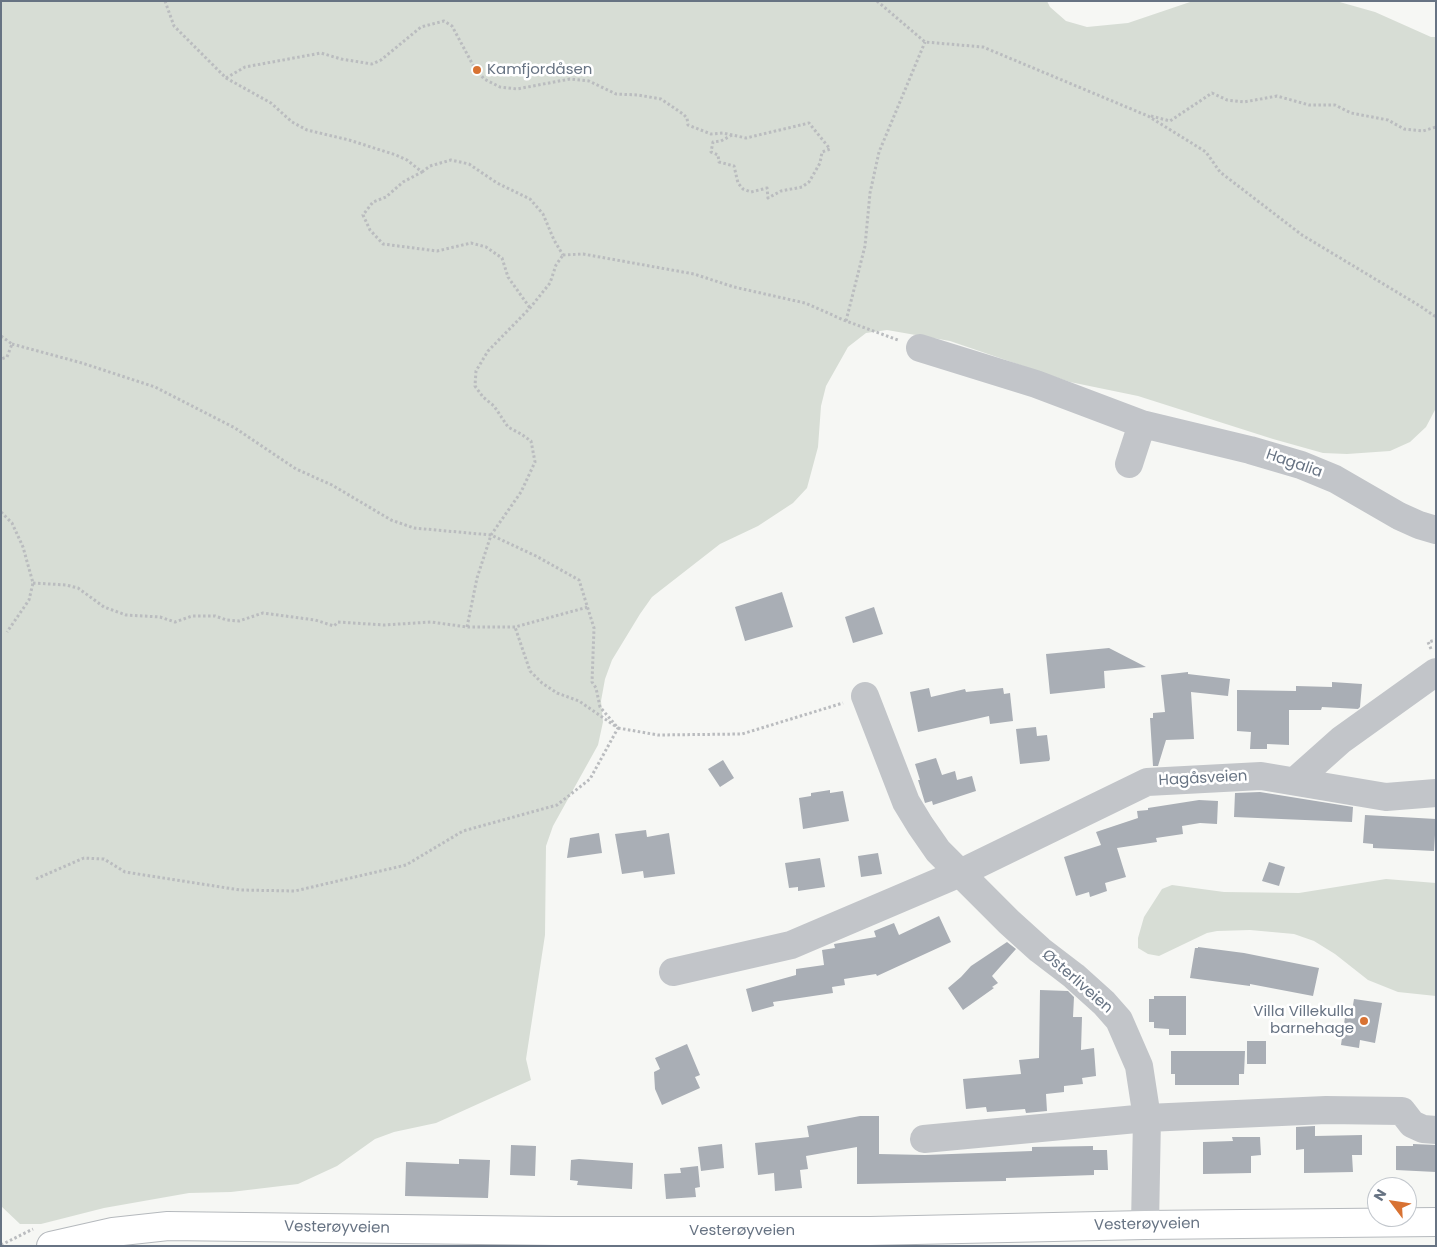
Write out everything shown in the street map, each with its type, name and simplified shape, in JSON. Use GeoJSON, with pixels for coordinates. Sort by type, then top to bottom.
{"type":"FeatureCollection","features":[{"type":"Feature","properties":{"kind":"main road","name":"Vesterøyveien"},"geometry":{"type":"LineString","coordinates":[[51,1246],[113,1232],[168,1226],[528,1238],[1145,1225],[1436,1222]]}},
{"type":"Feature","properties":{"kind":"street","name":"Hagalia"},"geometry":{"type":"LineString","coordinates":[[920,348],[1036,384],[1142,424],[1250,450],[1301,465],[1335,479],[1399,516],[1436,530]]}},
{"type":"Feature","properties":{"kind":"street"},"geometry":{"type":"LineString","coordinates":[[1129,464],[1142,424]]}},
{"type":"Feature","properties":{"kind":"street"},"geometry":{"type":"LineString","coordinates":[[1295,781],[1341,740],[1436,672]]}},
{"type":"Feature","properties":{"kind":"street","name":"Østerliveien"},"geometry":{"type":"LineString","coordinates":[[865,696],[906,802],[938,851],[1009,922],[1040,950],[1074,976],[1104,1003],[1118,1020],[1139,1066],[1147,1118],[1145,1225]]}},
{"type":"Feature","properties":{"kind":"street","name":"Hagåsveien"},"geometry":{"type":"LineString","coordinates":[[960,873],[1147,782],[1260,776],[1386,797],[1436,793]]}},
{"type":"Feature","properties":{"kind":"street"},"geometry":{"type":"LineString","coordinates":[[673,972],[791,945],[960,873]]}},
{"type":"Feature","properties":{"kind":"street"},"geometry":{"type":"LineString","coordinates":[[924,1139],[1147,1118],[1326,1110],[1402,1111],[1412,1124],[1436,1130]]}},
{"type":"Feature","properties":{"kind":"path"},"geometry":{"type":"LineString","coordinates":[[165,1],[174,26],[226,78],[271,103],[292,122],[307,130],[349,140],[396,155],[407,160],[422,172]]}},
{"type":"Feature","properties":{"kind":"path"},"geometry":{"type":"LineString","coordinates":[[877,1],[925,42],[983,47],[1148,116],[1206,152],[1220,172],[1302,235],[1436,317]]}},
{"type":"Feature","properties":{"kind":"path"},"geometry":{"type":"LineString","coordinates":[[226,78],[244,67],[321,53],[341,60],[372,64],[381,60],[421,27],[444,21],[452,26],[473,65],[484,78],[500,87],[518,89],[570,79],[589,81],[616,94],[661,99],[683,114],[687,118],[688,125],[711,134],[723,133],[746,138],[809,123],[830,149],[822,152],[820,163],[808,182],[802,187],[781,191],[768,198],[767,188],[751,192],[743,189],[738,183],[734,166],[720,162],[718,155],[711,152],[713,142],[722,141],[732,135]]}},
{"type":"Feature","properties":{"kind":"path"},"geometry":{"type":"LineString","coordinates":[[846,322],[865,246],[870,193],[879,152],[925,42]]}},
{"type":"Feature","properties":{"kind":"path"},"geometry":{"type":"LineString","coordinates":[[1148,116],[1170,121],[1212,93],[1227,100],[1244,102],[1277,96],[1309,105],[1334,105],[1351,113],[1388,120],[1404,129],[1423,131],[1436,127]]}},
{"type":"Feature","properties":{"kind":"path"},"geometry":{"type":"LineString","coordinates":[[530,308],[508,277],[502,258],[486,247],[471,243],[436,252],[383,244],[370,230],[363,215],[373,202],[386,197],[403,182],[430,166],[451,160],[469,164],[497,183],[530,199],[543,214],[554,240],[563,255]]}},
{"type":"Feature","properties":{"kind":"path"},"geometry":{"type":"LineString","coordinates":[[563,255],[584,254],[694,274],[734,287],[805,303],[846,322],[920,348]]}},
{"type":"Feature","properties":{"kind":"path"},"geometry":{"type":"LineString","coordinates":[[467,627],[477,578],[491,535],[521,492],[535,462],[531,442],[508,427],[494,406],[483,397],[475,386],[476,371],[488,352],[530,308],[550,283],[556,265],[563,255]]}},
{"type":"Feature","properties":{"kind":"path"},"geometry":{"type":"LineString","coordinates":[[1,336],[12,344],[82,363],[154,388],[235,428],[296,469],[332,485],[391,520],[414,528],[491,535],[536,556],[579,580],[594,628],[592,682],[596,688],[600,707],[618,728]]}},
{"type":"Feature","properties":{"kind":"path"},"geometry":{"type":"LineString","coordinates":[[1,359],[7,357],[12,344]]}},
{"type":"Feature","properties":{"kind":"path"},"geometry":{"type":"LineString","coordinates":[[1,512],[12,522],[23,546],[33,583],[29,600],[7,632]]}},
{"type":"Feature","properties":{"kind":"path"},"geometry":{"type":"LineString","coordinates":[[33,583],[66,585],[78,588],[104,607],[126,615],[140,617],[160,616],[175,622],[192,616],[214,616],[238,621],[262,612],[315,620],[334,626],[338,622],[384,624],[431,622],[467,627],[515,627],[588,607]]}},
{"type":"Feature","properties":{"kind":"path"},"geometry":{"type":"LineString","coordinates":[[515,627],[530,671],[542,683],[557,692],[580,701],[618,728],[658,735],[742,734],[865,696]]}},
{"type":"Feature","properties":{"kind":"path"},"geometry":{"type":"LineString","coordinates":[[36,879],[84,858],[104,859],[125,872],[240,890],[295,891],[406,865],[462,831],[557,805],[590,779],[618,728]]}},
{"type":"Feature","properties":{"kind":"shaded area"},"geometry":{"type":"Polygon","coordinates":[[[1,1],[1047,1],[1050,7],[1066,21],[1087,27],[1128,23],[1193,1],[1336,1],[1375,12],[1431,37],[1436,37],[1436,408],[1426,427],[1410,442],[1390,451],[1347,454],[1323,453],[1138,396],[1070,382],[950,341],[887,330],[866,333],[848,347],[826,386],[821,406],[818,447],[807,488],[793,503],[758,526],[720,544],[652,597],[612,660],[605,679],[601,701],[603,722],[598,745],[553,826],[546,846],[545,935],[526,1059],[531,1080],[436,1123],[394,1132],[375,1139],[337,1166],[298,1184],[231,1192],[189,1193],[104,1208],[41,1224],[20,1224],[1,1206],[1,1]]]}},
{"type":"Feature","properties":{"kind":"shaded area"},"geometry":{"type":"Polygon","coordinates":[[[1386,879],[1436,883],[1436,996],[1398,992],[1368,980],[1335,954],[1314,941],[1294,934],[1250,930],[1217,931],[1207,933],[1159,956],[1148,954],[1138,948],[1138,938],[1144,917],[1162,889],[1172,885],[1224,892],[1299,893],[1386,879]]]}},
{"type":"Feature","properties":{"kind":"building"},"geometry":{"type":"Polygon","coordinates":[[[782,592],[793,627],[745,641],[735,607],[782,592]]]}},
{"type":"Feature","properties":{"kind":"building"},"geometry":{"type":"Polygon","coordinates":[[[874,607],[883,634],[853,643],[845,617],[874,607]]]}},
{"type":"Feature","properties":{"kind":"building"},"geometry":{"type":"Polygon","coordinates":[[[1109,648],[1146,667],[1104,671],[1105,688],[1050,694],[1046,654],[1109,648]]]}},
{"type":"Feature","properties":{"kind":"building"},"geometry":{"type":"Polygon","coordinates":[[[1188,672],[1188,674],[1230,679],[1228,696],[1191,692],[1194,739],[1166,740],[1158,766],[1153,766],[1150,718],[1153,718],[1153,713],[1165,712],[1161,675],[1188,672]]]}},
{"type":"Feature","properties":{"kind":"building"},"geometry":{"type":"Polygon","coordinates":[[[1332,682],[1362,684],[1360,707],[1358,709],[1322,707],[1321,710],[1289,710],[1289,745],[1267,744],[1267,749],[1250,749],[1251,732],[1237,731],[1237,690],[1296,691],[1296,686],[1332,687],[1332,682]]]}},
{"type":"Feature","properties":{"kind":"building"},"geometry":{"type":"Polygon","coordinates":[[[929,688],[931,697],[965,689],[966,692],[1003,688],[1004,694],[1010,693],[1013,721],[990,724],[989,716],[918,732],[910,692],[929,688]]]}},
{"type":"Feature","properties":{"kind":"building"},"geometry":{"type":"Polygon","coordinates":[[[1036,727],[1037,736],[1047,735],[1050,759],[1049,761],[1020,764],[1016,729],[1036,727]]]}},
{"type":"Feature","properties":{"kind":"building"},"geometry":{"type":"Polygon","coordinates":[[[936,758],[942,775],[955,771],[957,780],[972,776],[976,791],[933,805],[932,801],[925,803],[915,764],[936,758]]]}},
{"type":"Feature","properties":{"kind":"building"},"geometry":{"type":"Polygon","coordinates":[[[723,760],[734,778],[720,787],[708,769],[723,760]]]}},
{"type":"Feature","properties":{"kind":"building"},"geometry":{"type":"Polygon","coordinates":[[[830,790],[830,793],[843,791],[849,821],[803,829],[799,798],[811,796],[811,793],[830,790]]]}},
{"type":"Feature","properties":{"kind":"building"},"geometry":{"type":"Polygon","coordinates":[[[1260,792],[1353,807],[1352,822],[1234,817],[1235,793],[1260,792]]]}},
{"type":"Feature","properties":{"kind":"building"},"geometry":{"type":"Polygon","coordinates":[[[1199,800],[1218,801],[1217,824],[1200,823],[1182,826],[1183,834],[1156,838],[1157,842],[1117,848],[1126,877],[1105,883],[1107,891],[1090,897],[1089,892],[1076,896],[1064,857],[1101,845],[1096,832],[1138,818],[1137,811],[1199,800]]]}},
{"type":"Feature","properties":{"kind":"building"},"geometry":{"type":"Polygon","coordinates":[[[1365,815],[1436,819],[1434,851],[1373,848],[1373,844],[1363,843],[1365,815]]]}},
{"type":"Feature","properties":{"kind":"building"},"geometry":{"type":"Polygon","coordinates":[[[646,830],[647,837],[669,833],[675,874],[644,878],[643,871],[622,874],[615,834],[646,830]]]}},
{"type":"Feature","properties":{"kind":"building"},"geometry":{"type":"Polygon","coordinates":[[[599,833],[602,853],[567,858],[570,838],[599,833]]]}},
{"type":"Feature","properties":{"kind":"building"},"geometry":{"type":"Polygon","coordinates":[[[878,853],[882,874],[861,877],[858,856],[878,853]]]}},
{"type":"Feature","properties":{"kind":"building"},"geometry":{"type":"Polygon","coordinates":[[[820,858],[825,887],[798,891],[798,887],[789,888],[785,863],[820,858]]]}},
{"type":"Feature","properties":{"kind":"building"},"geometry":{"type":"Polygon","coordinates":[[[1269,862],[1285,867],[1279,886],[1262,881],[1269,862]]]}},
{"type":"Feature","properties":{"kind":"building"},"geometry":{"type":"Polygon","coordinates":[[[939,916],[951,942],[877,976],[876,974],[844,979],[845,985],[832,987],[833,993],[773,1002],[774,1006],[752,1012],[746,989],[796,975],[796,969],[824,965],[822,950],[835,948],[834,944],[876,937],[874,931],[894,923],[899,935],[939,916]]]}},
{"type":"Feature","properties":{"kind":"building"},"geometry":{"type":"Polygon","coordinates":[[[1007,942],[1016,949],[992,976],[998,983],[992,987],[994,988],[963,1010],[948,988],[971,966],[1007,942]]]}},
{"type":"Feature","properties":{"kind":"building"},"geometry":{"type":"Polygon","coordinates":[[[1195,948],[1244,953],[1319,968],[1313,996],[1250,984],[1250,986],[1190,978],[1195,948]]]}},
{"type":"Feature","properties":{"kind":"building"},"geometry":{"type":"Polygon","coordinates":[[[1040,990],[1068,991],[1074,997],[1073,1017],[1082,1017],[1081,1050],[1094,1048],[1096,1076],[1082,1078],[1083,1084],[1064,1086],[1064,1092],[1046,1094],[1047,1111],[1026,1113],[1025,1109],[987,1112],[986,1107],[966,1109],[963,1079],[1021,1074],[1019,1060],[1039,1058],[1040,990]]]}},
{"type":"Feature","properties":{"kind":"building"},"geometry":{"type":"Polygon","coordinates":[[[1154,996],[1186,996],[1186,1035],[1169,1035],[1169,1029],[1154,1028],[1154,1022],[1149,1022],[1149,999],[1154,999],[1154,996]]]}},
{"type":"Feature","properties":{"kind":"building"},"geometry":{"type":"Polygon","coordinates":[[[1354,999],[1382,1003],[1375,1043],[1360,1040],[1359,1048],[1341,1045],[1346,1010],[1352,1011],[1354,999]]]}},
{"type":"Feature","properties":{"kind":"building"},"geometry":{"type":"Polygon","coordinates":[[[1247,1041],[1266,1041],[1266,1064],[1247,1064],[1247,1041]]]}},
{"type":"Feature","properties":{"kind":"building"},"geometry":{"type":"Polygon","coordinates":[[[687,1044],[700,1075],[695,1077],[700,1088],[662,1105],[655,1089],[654,1072],[660,1069],[655,1058],[687,1044]]]}},
{"type":"Feature","properties":{"kind":"building"},"geometry":{"type":"Polygon","coordinates":[[[1171,1051],[1245,1051],[1244,1074],[1239,1074],[1239,1085],[1175,1085],[1175,1074],[1171,1074],[1171,1051]]]}},
{"type":"Feature","properties":{"kind":"building"},"geometry":{"type":"Polygon","coordinates":[[[860,1116],[879,1116],[879,1154],[925,1155],[1032,1151],[1032,1147],[1093,1146],[1093,1150],[1107,1150],[1108,1170],[1094,1170],[1094,1175],[1006,1178],[1006,1181],[857,1184],[857,1147],[806,1156],[808,1169],[800,1170],[802,1188],[775,1191],[774,1173],[758,1175],[755,1143],[809,1137],[807,1126],[860,1116]]]}},
{"type":"Feature","properties":{"kind":"building"},"geometry":{"type":"Polygon","coordinates":[[[1315,1126],[1315,1136],[1362,1135],[1362,1155],[1352,1155],[1353,1172],[1304,1173],[1304,1149],[1296,1150],[1296,1127],[1315,1126]]]}},
{"type":"Feature","properties":{"kind":"building"},"geometry":{"type":"Polygon","coordinates":[[[1232,1137],[1260,1137],[1261,1155],[1251,1156],[1251,1173],[1203,1174],[1203,1142],[1233,1141],[1232,1137]]]}},
{"type":"Feature","properties":{"kind":"building"},"geometry":{"type":"Polygon","coordinates":[[[722,1144],[724,1168],[701,1171],[698,1147],[722,1144]]]}},
{"type":"Feature","properties":{"kind":"building"},"geometry":{"type":"Polygon","coordinates":[[[1413,1144],[1436,1145],[1436,1172],[1396,1170],[1396,1146],[1413,1146],[1413,1144]]]}},
{"type":"Feature","properties":{"kind":"building"},"geometry":{"type":"Polygon","coordinates":[[[511,1145],[536,1146],[535,1176],[510,1175],[511,1145]]]}},
{"type":"Feature","properties":{"kind":"building"},"geometry":{"type":"Polygon","coordinates":[[[459,1159],[490,1160],[488,1198],[405,1196],[406,1162],[459,1164],[459,1159]]]}},
{"type":"Feature","properties":{"kind":"building"},"geometry":{"type":"Polygon","coordinates":[[[571,1160],[633,1163],[632,1189],[577,1185],[578,1181],[570,1180],[571,1160]]]}},
{"type":"Feature","properties":{"kind":"building"},"geometry":{"type":"Polygon","coordinates":[[[698,1166],[700,1187],[695,1188],[696,1197],[666,1199],[664,1174],[681,1173],[680,1168],[698,1166]]]}},
{"type":"Feature","properties":{"kind":"place","name":"Kamfjordåsen"},"geometry":{"type":"Point","coordinates":[477,70]}},
{"type":"Feature","properties":{"kind":"place","name":"Villa Villekulla barnehage"},"geometry":{"type":"Point","coordinates":[1364,1021]}}]}
